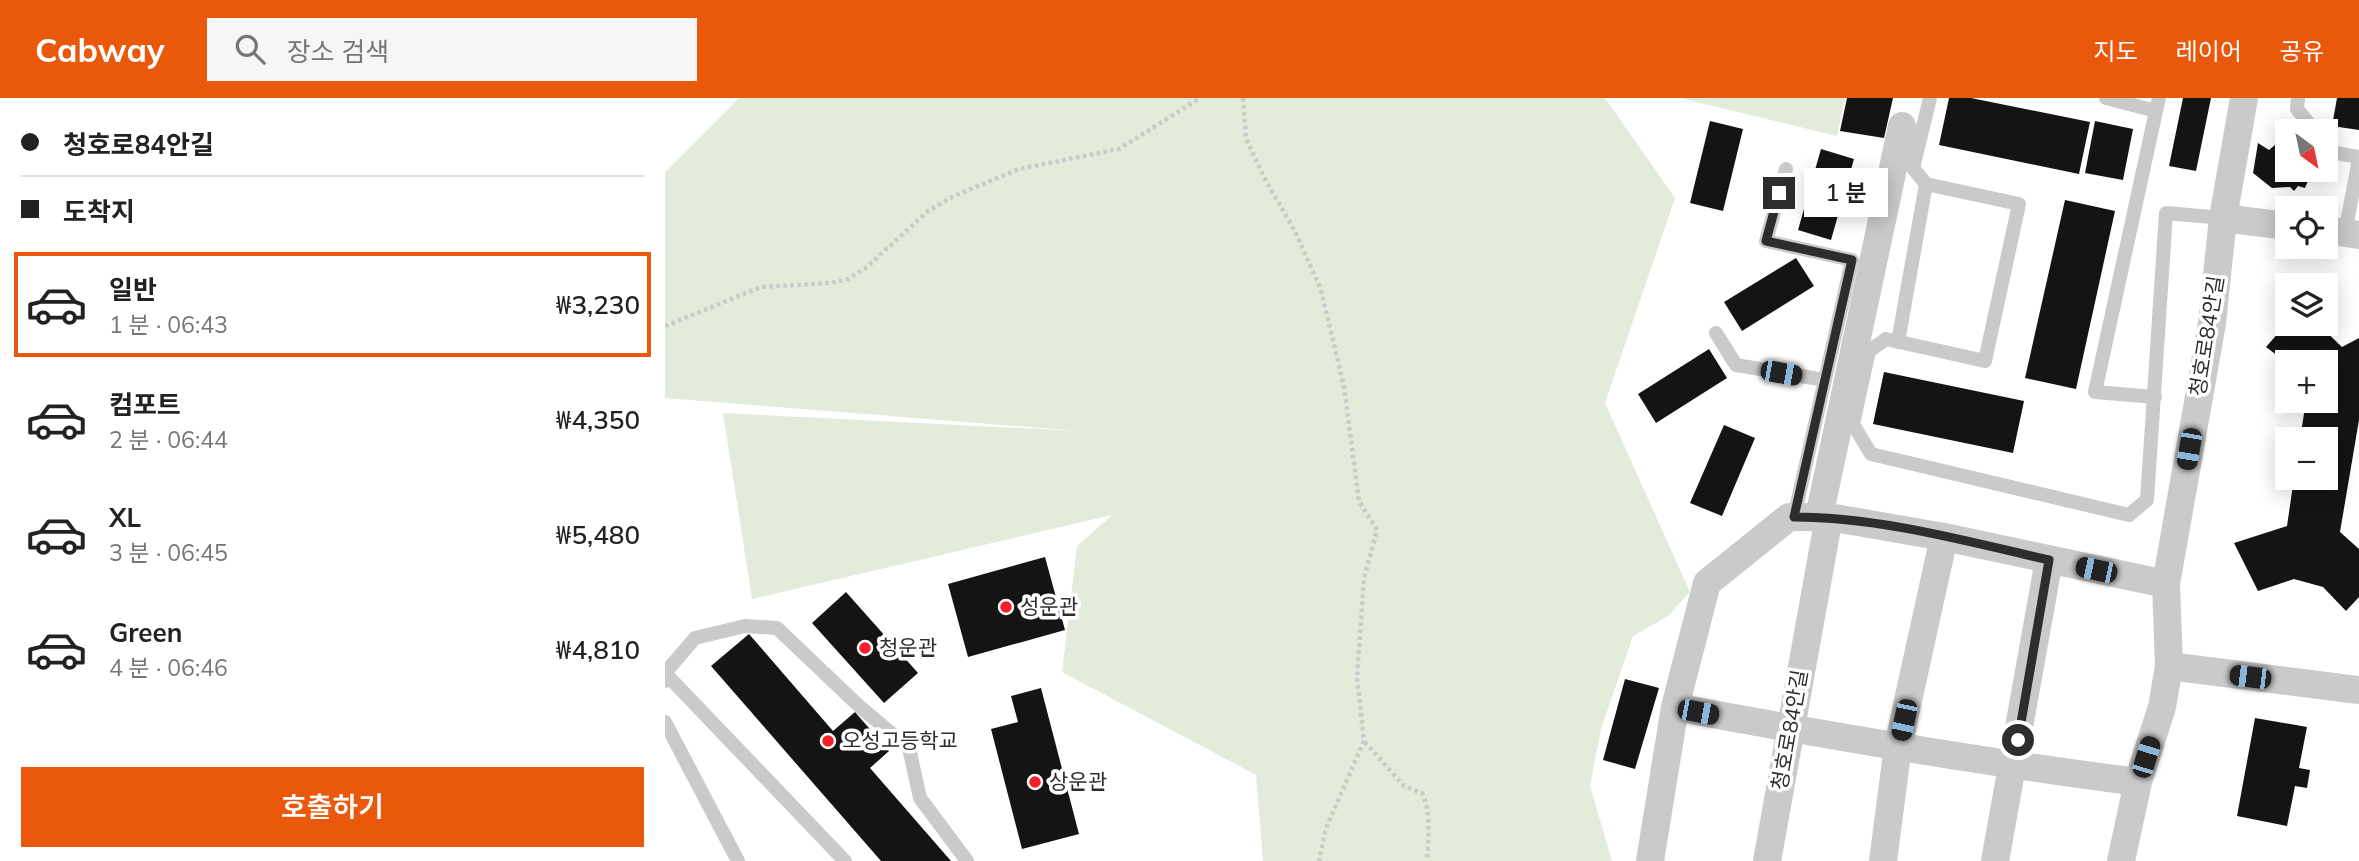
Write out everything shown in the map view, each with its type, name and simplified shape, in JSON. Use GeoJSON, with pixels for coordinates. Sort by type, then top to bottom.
{"type":"FeatureCollection","features":[{"type":"Feature","properties":{"kind":"street","name":"청호로84안길"},"geometry":{"type":"LineString","coordinates":[[2121,861],[2138,782],[2162,707],[2169,666],[2166,584],[2212,323],[2223,218],[2245,98]]}},
{"type":"Feature","properties":{"kind":"street","name":"청호로84안길"},"geometry":{"type":"LineString","coordinates":[[1767,861],[1790,729],[1814,517],[1902,126]]}},
{"type":"Feature","properties":{"kind":"street"},"geometry":{"type":"LineString","coordinates":[[2223,218],[2275,224]]}},
{"type":"Feature","properties":{"kind":"street"},"geometry":{"type":"LineString","coordinates":[[1650,861],[1675,707],[1707,583],[1789,517],[1814,517],[1944,537],[2166,584]]}},
{"type":"Feature","properties":{"kind":"street"},"geometry":{"type":"LineString","coordinates":[[1883,861],[1898,746],[1944,537]]}},
{"type":"Feature","properties":{"kind":"street"},"geometry":{"type":"LineString","coordinates":[[1995,861],[2049,560]]}},
{"type":"Feature","properties":{"kind":"street"},"geometry":{"type":"LineString","coordinates":[[2169,666],[2359,690]]}},
{"type":"Feature","properties":{"kind":"street"},"geometry":{"type":"LineString","coordinates":[[1675,707],[2014,766],[2138,782]]}},
{"type":"Feature","properties":{"kind":"lane"},"geometry":{"type":"LineString","coordinates":[[1930,98],[1913,169],[1926,184],[2019,204],[1985,361],[1886,339],[1870,351],[1853,424],[1871,454],[2129,514],[2147,500],[2167,213],[2223,218]]}},
{"type":"Feature","properties":{"kind":"lane"},"geometry":{"type":"LineString","coordinates":[[2106,98],[2158,104],[2095,392],[2155,397]]}},
{"type":"Feature","properties":{"kind":"lane"},"geometry":{"type":"LineString","coordinates":[[2298,98],[2297,109],[2305,119]]}},
{"type":"Feature","properties":{"kind":"lane"},"geometry":{"type":"LineString","coordinates":[[2338,154],[2359,158],[2343,232]]}},
{"type":"Feature","properties":{"kind":"lane"},"geometry":{"type":"LineString","coordinates":[[1786,169],[1766,241],[1852,260],[1825,380],[1814,517]]}},
{"type":"Feature","properties":{"kind":"lane"},"geometry":{"type":"LineString","coordinates":[[1898,342],[1926,184]]}},
{"type":"Feature","properties":{"kind":"lane"},"geometry":{"type":"LineString","coordinates":[[1716,333],[1736,365],[1825,380]]}},
{"type":"Feature","properties":{"kind":"lane"},"geometry":{"type":"LineString","coordinates":[[665,681],[665,673],[695,638],[745,626],[777,628],[859,706],[909,748],[920,798],[967,861]]}},
{"type":"Feature","properties":{"kind":"lane"},"geometry":{"type":"LineString","coordinates":[[665,673],[845,861]]}},
{"type":"Feature","properties":{"kind":"lane"},"geometry":{"type":"LineString","coordinates":[[665,722],[738,861]]}},
{"type":"Feature","properties":{"kind":"path"},"geometry":{"type":"LineString","coordinates":[[665,326],[761,287],[831,283],[848,279],[867,267],[928,211],[954,196],[1019,169],[1119,149],[1200,98]]}},
{"type":"Feature","properties":{"kind":"path"},"geometry":{"type":"LineString","coordinates":[[1243,98],[1246,139],[1321,290],[1344,387],[1360,501],[1377,530],[1364,578],[1357,677],[1364,741],[1326,828],[1319,861]]}},
{"type":"Feature","properties":{"kind":"path"},"geometry":{"type":"LineString","coordinates":[[1364,741],[1404,786],[1422,793],[1427,803],[1429,825],[1427,861]]}},
{"type":"Feature","properties":{"kind":"green space"},"geometry":{"type":"Polygon","coordinates":[[[739,98],[1605,98],[1675,198],[1605,403],[1690,592],[1668,616],[1633,636],[1601,729],[1590,786],[1612,861],[1263,861],[1256,775],[1062,672],[1077,546],[1112,515],[752,599],[723,413],[1079,431],[665,398],[665,172],[739,98]]]}},
{"type":"Feature","properties":{"kind":"green space"},"geometry":{"type":"Polygon","coordinates":[[[1680,98],[1845,98],[1837,136],[1680,98]]]}},
{"type":"Feature","properties":{"kind":"building"},"geometry":{"type":"Polygon","coordinates":[[[1847,98],[1893,98],[1884,138],[1840,131],[1847,98]]]}},
{"type":"Feature","properties":{"kind":"building"},"geometry":{"type":"Polygon","coordinates":[[[1949,98],[1971,98],[2090,122],[2079,174],[1939,145],[1949,98]]]}},
{"type":"Feature","properties":{"kind":"building"},"geometry":{"type":"Polygon","coordinates":[[[2183,98],[2211,98],[2196,171],[2169,166],[2183,98]]]}},
{"type":"Feature","properties":{"kind":"building"},"geometry":{"type":"Polygon","coordinates":[[[2337,98],[2359,98],[2359,130],[2338,127],[2338,119],[2333,119],[2337,98]]]}},
{"type":"Feature","properties":{"kind":"building"},"geometry":{"type":"Polygon","coordinates":[[[1710,121],[1743,129],[1723,211],[1690,203],[1710,121]]]}},
{"type":"Feature","properties":{"kind":"building"},"geometry":{"type":"Polygon","coordinates":[[[2095,121],[2133,129],[2123,180],[2085,173],[2095,121]]]}},
{"type":"Feature","properties":{"kind":"building"},"geometry":{"type":"Polygon","coordinates":[[[2258,143],[2269,150],[2275,145],[2275,182],[2307,182],[2305,188],[2298,186],[2294,191],[2290,187],[2272,188],[2253,173],[2258,143]]]}},
{"type":"Feature","properties":{"kind":"building"},"geometry":{"type":"Polygon","coordinates":[[[1821,149],[1854,159],[1831,240],[1798,230],[1821,149]]]}},
{"type":"Feature","properties":{"kind":"building"},"geometry":{"type":"Polygon","coordinates":[[[2065,200],[2115,211],[2076,389],[2025,378],[2065,200]]]}},
{"type":"Feature","properties":{"kind":"building"},"geometry":{"type":"Polygon","coordinates":[[[1796,258],[1814,286],[1742,331],[1724,302],[1796,258]]]}},
{"type":"Feature","properties":{"kind":"building"},"geometry":{"type":"Polygon","coordinates":[[[2276,336],[2331,336],[2342,347],[2359,338],[2359,420],[2340,532],[2359,549],[2359,597],[2346,611],[2323,587],[2294,579],[2258,591],[2234,543],[2287,526],[2292,490],[2338,490],[2338,427],[2302,427],[2304,413],[2338,413],[2338,350],[2275,350],[2275,354],[2266,347],[2276,336]]]}},
{"type":"Feature","properties":{"kind":"building"},"geometry":{"type":"Polygon","coordinates":[[[1709,349],[1727,378],[1656,423],[1638,394],[1709,349]]]}},
{"type":"Feature","properties":{"kind":"building"},"geometry":{"type":"Polygon","coordinates":[[[1884,372],[2024,401],[2013,453],[1873,424],[1884,372]]]}},
{"type":"Feature","properties":{"kind":"building"},"geometry":{"type":"Polygon","coordinates":[[[1724,425],[1755,438],[1722,516],[1690,503],[1724,425]]]}},
{"type":"Feature","properties":{"kind":"building","name":"성운관"},"geometry":{"type":"Polygon","coordinates":[[[1045,557],[1065,630],[968,657],[948,584],[1045,557]]]}},
{"type":"Feature","properties":{"kind":"building","name":"청운관"},"geometry":{"type":"Polygon","coordinates":[[[846,592],[918,673],[884,703],[812,623],[846,592]]]}},
{"type":"Feature","properties":{"kind":"building","name":"오성고등학교"},"geometry":{"type":"Polygon","coordinates":[[[749,634],[833,731],[855,712],[889,751],[870,768],[951,861],[881,861],[711,666],[749,634]]]}},
{"type":"Feature","properties":{"kind":"building"},"geometry":{"type":"Polygon","coordinates":[[[1625,679],[1659,688],[1635,769],[1603,760],[1625,679]]]}},
{"type":"Feature","properties":{"kind":"building","name":"상운관"},"geometry":{"type":"Polygon","coordinates":[[[1041,688],[1079,834],[1022,849],[991,729],[1018,722],[1011,696],[1041,688]]]}},
{"type":"Feature","properties":{"kind":"building"},"geometry":{"type":"Polygon","coordinates":[[[2255,718],[2307,727],[2299,768],[2310,770],[2307,788],[2295,786],[2287,826],[2237,816],[2255,718]]]}},
{"type":"Feature","properties":{"kind":"place","name":"성운관"},"geometry":{"type":"Point","coordinates":[1006,607]}},
{"type":"Feature","properties":{"kind":"place","name":"청운관"},"geometry":{"type":"Point","coordinates":[865,648]}},
{"type":"Feature","properties":{"kind":"place","name":"오성고등학교"},"geometry":{"type":"Point","coordinates":[828,741]}},
{"type":"Feature","properties":{"kind":"place","name":"상운관"},"geometry":{"type":"Point","coordinates":[1035,782]}},
{"type":"Feature","properties":{"kind":"route"},"geometry":{"type":"LineString","coordinates":[[1779,193],[1766,241],[1852,260],[1794,517],[1829,517],[1944,537],[2049,560],[2018,740]]}}]}
